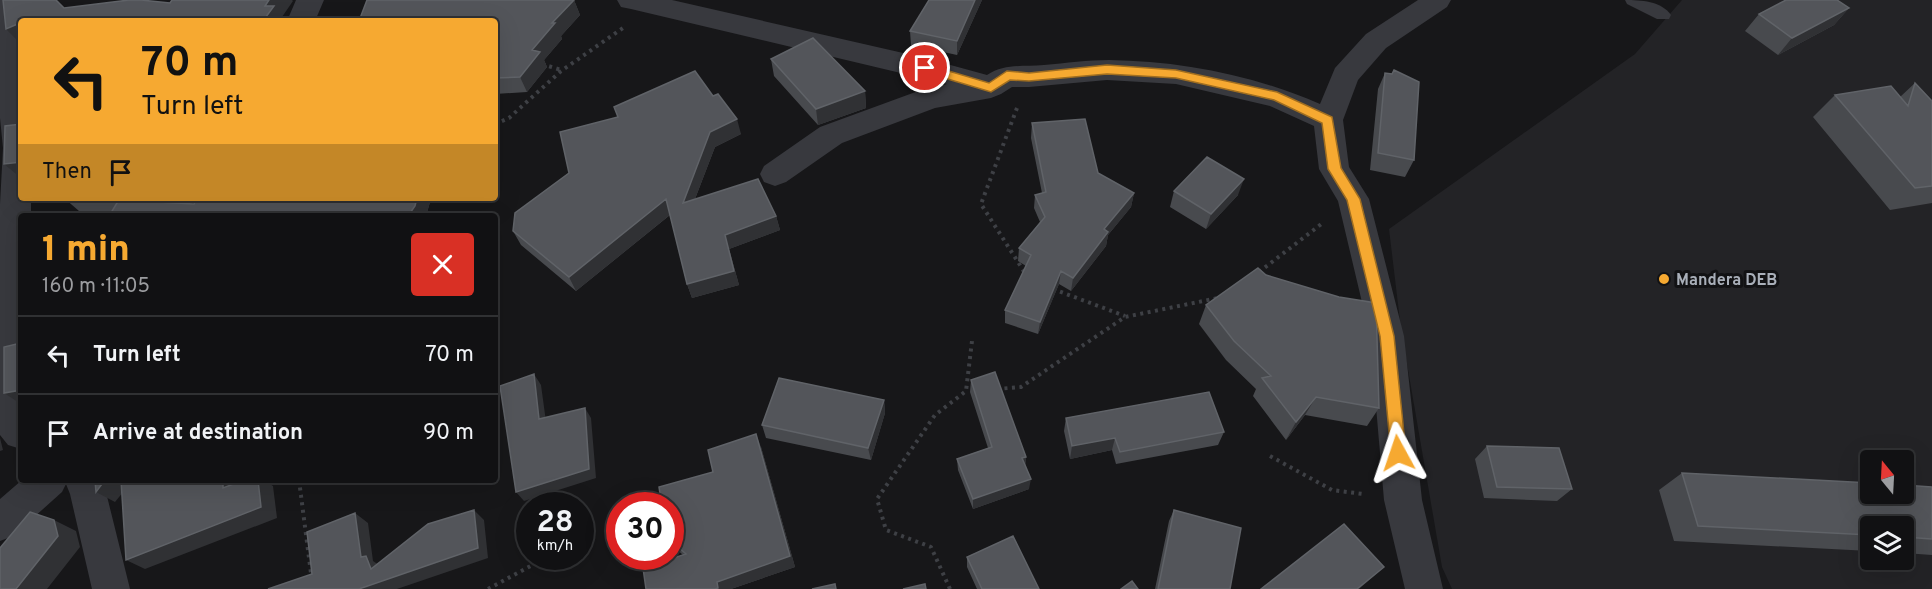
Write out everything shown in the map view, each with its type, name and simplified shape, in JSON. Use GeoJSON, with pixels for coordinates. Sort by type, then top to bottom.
{"type":"FeatureCollection","features":[{"type":"Feature","properties":{"kind":"street"},"geometry":{"type":"LineString","coordinates":[[2,0],[18,148],[13,263],[17,372],[14,427],[18,430]]}},
{"type":"Feature","properties":{"kind":"street"},"geometry":{"type":"LineString","coordinates":[[302,18],[310,0]]}},
{"type":"Feature","properties":{"kind":"street"},"geometry":{"type":"LineString","coordinates":[[1424,589],[1403,500],[1387,336],[1353,199],[1334,169],[1328,120],[1345,75],[1376,41],[1437,0]]}},
{"type":"Feature","properties":{"kind":"street"},"geometry":{"type":"LineString","coordinates":[[643,3],[925,68],[991,87]]}},
{"type":"Feature","properties":{"kind":"street"},"geometry":{"type":"LineString","coordinates":[[775,174],[831,135],[931,98],[991,87],[1007,76],[1029,77],[1107,70],[1176,74],[1277,97],[1328,120]]}},
{"type":"Feature","properties":{"kind":"street"},"geometry":{"type":"LineString","coordinates":[[0,523],[46,483]]}},
{"type":"Feature","properties":{"kind":"street"},"geometry":{"type":"LineString","coordinates":[[85,483],[111,589]]}},
{"type":"Feature","properties":{"kind":"lane"},"geometry":{"type":"LineString","coordinates":[[1633,0],[1663,15]]}},
{"type":"Feature","properties":{"kind":"path"},"geometry":{"type":"LineString","coordinates":[[498,123],[509,118],[561,70],[643,3]]}},
{"type":"Feature","properties":{"kind":"path"},"geometry":{"type":"LineString","coordinates":[[541,64],[561,70]]}},
{"type":"Feature","properties":{"kind":"path"},"geometry":{"type":"LineString","coordinates":[[1029,77],[981,204],[1030,280]]}},
{"type":"Feature","properties":{"kind":"path"},"geometry":{"type":"LineString","coordinates":[[1252,277],[1353,199]]}},
{"type":"Feature","properties":{"kind":"path"},"geometry":{"type":"LineString","coordinates":[[1051,289],[1125,317]]}},
{"type":"Feature","properties":{"kind":"path"},"geometry":{"type":"LineString","coordinates":[[988,389],[1021,387],[1125,317],[1228,296]]}},
{"type":"Feature","properties":{"kind":"path"},"geometry":{"type":"LineString","coordinates":[[966,391],[972,341]]}},
{"type":"Feature","properties":{"kind":"path"},"geometry":{"type":"LineString","coordinates":[[950,589],[931,547],[886,530],[877,499],[935,415],[966,391],[977,390]]}},
{"type":"Feature","properties":{"kind":"path"},"geometry":{"type":"LineString","coordinates":[[1270,456],[1332,490],[1403,500]]}},
{"type":"Feature","properties":{"kind":"path"},"geometry":{"type":"LineString","coordinates":[[299,483],[313,589]]}},
{"type":"Feature","properties":{"kind":"path"},"geometry":{"type":"LineString","coordinates":[[488,589],[523,570]]}},
{"type":"Feature","properties":{"kind":"shaded area","name":"Mandera DEB"},"geometry":{"type":"Polygon","coordinates":[[[1682,0],[1932,0],[1932,589],[1452,589],[1442,567],[1401,329],[1389,229],[1635,54],[1682,0]]]}},
{"type":"Feature","properties":{"kind":"building"},"geometry":{"type":"Polygon","coordinates":[[[3,0],[56,0],[64,8],[129,0],[170,3],[172,0],[269,0],[265,6],[274,6],[265,18],[18,18],[18,24],[6,29],[3,0]]]}},
{"type":"Feature","properties":{"kind":"building"},"geometry":{"type":"Polygon","coordinates":[[[367,0],[574,0],[552,23],[555,23],[532,50],[540,52],[520,77],[498,78],[498,18],[360,18],[367,0]]]}},
{"type":"Feature","properties":{"kind":"building"},"geometry":{"type":"Polygon","coordinates":[[[929,0],[975,0],[957,41],[910,31],[929,0]]]}},
{"type":"Feature","properties":{"kind":"building"},"geometry":{"type":"Polygon","coordinates":[[[1786,0],[1837,0],[1849,8],[1792,38],[1759,14],[1786,0]]]}},
{"type":"Feature","properties":{"kind":"building"},"geometry":{"type":"Polygon","coordinates":[[[813,38],[865,91],[816,109],[771,59],[813,38]]]}},
{"type":"Feature","properties":{"kind":"building"},"geometry":{"type":"Polygon","coordinates":[[[1394,70],[1419,82],[1414,160],[1378,153],[1385,73],[1392,74],[1394,70]]]}},
{"type":"Feature","properties":{"kind":"building"},"geometry":{"type":"Polygon","coordinates":[[[695,71],[713,96],[718,94],[737,119],[710,132],[683,203],[758,179],[776,216],[725,235],[734,271],[687,284],[666,199],[569,277],[513,231],[515,213],[569,173],[560,132],[618,117],[614,107],[695,71]]]}},
{"type":"Feature","properties":{"kind":"building"},"geometry":{"type":"Polygon","coordinates":[[[1915,83],[1932,101],[1932,186],[1915,188],[1835,95],[1891,86],[1908,106],[1915,83]]]}},
{"type":"Feature","properties":{"kind":"building"},"geometry":{"type":"Polygon","coordinates":[[[1085,119],[1098,173],[1134,193],[1104,229],[1108,232],[1073,278],[1061,271],[1040,322],[1005,310],[1031,255],[1019,248],[1045,217],[1035,195],[1046,192],[1032,123],[1085,119]]]}},
{"type":"Feature","properties":{"kind":"building"},"geometry":{"type":"Polygon","coordinates":[[[18,124],[18,162],[4,164],[5,126],[18,124]]]}},
{"type":"Feature","properties":{"kind":"building"},"geometry":{"type":"Polygon","coordinates":[[[1207,157],[1244,179],[1211,214],[1174,191],[1207,157]]]}},
{"type":"Feature","properties":{"kind":"building"},"geometry":{"type":"Polygon","coordinates":[[[118,201],[194,204],[196,201],[416,201],[410,213],[111,213],[118,201]]]}},
{"type":"Feature","properties":{"kind":"building"},"geometry":{"type":"Polygon","coordinates":[[[1258,268],[1266,275],[1339,297],[1376,303],[1379,408],[1316,397],[1296,422],[1262,378],[1271,376],[1234,341],[1206,305],[1258,268]]]}},
{"type":"Feature","properties":{"kind":"building"},"geometry":{"type":"Polygon","coordinates":[[[18,344],[18,391],[4,393],[4,347],[18,344]]]}},
{"type":"Feature","properties":{"kind":"building"},"geometry":{"type":"Polygon","coordinates":[[[995,372],[1026,457],[1022,458],[1031,479],[973,499],[957,459],[992,447],[971,380],[995,372]]]}},
{"type":"Feature","properties":{"kind":"building"},"geometry":{"type":"Polygon","coordinates":[[[534,374],[539,419],[585,408],[589,469],[516,492],[500,386],[534,374]]]}},
{"type":"Feature","properties":{"kind":"building"},"geometry":{"type":"Polygon","coordinates":[[[779,378],[884,400],[868,448],[762,425],[779,378]]]}},
{"type":"Feature","properties":{"kind":"building"},"geometry":{"type":"Polygon","coordinates":[[[1209,392],[1224,432],[1120,452],[1115,438],[1072,446],[1066,418],[1209,392]]]}},
{"type":"Feature","properties":{"kind":"building"},"geometry":{"type":"Polygon","coordinates":[[[756,434],[790,556],[717,582],[718,588],[715,589],[646,589],[643,570],[684,570],[684,555],[686,554],[684,552],[684,492],[660,492],[659,487],[713,472],[708,450],[756,434]]]}},
{"type":"Feature","properties":{"kind":"building"},"geometry":{"type":"Polygon","coordinates":[[[1487,446],[1559,448],[1572,489],[1497,487],[1487,446]]]}},
{"type":"Feature","properties":{"kind":"building"},"geometry":{"type":"Polygon","coordinates":[[[1682,473],[1860,482],[1860,504],[1914,504],[1914,486],[1932,487],[1932,539],[1914,538],[1914,516],[1860,516],[1860,534],[1698,526],[1682,473]]]}},
{"type":"Feature","properties":{"kind":"building"},"geometry":{"type":"Polygon","coordinates":[[[95,483],[103,483],[96,492],[95,483]]]}},
{"type":"Feature","properties":{"kind":"building"},"geometry":{"type":"Polygon","coordinates":[[[121,483],[223,483],[223,488],[236,483],[258,483],[261,507],[126,560],[121,483]]]}},
{"type":"Feature","properties":{"kind":"building"},"geometry":{"type":"Polygon","coordinates":[[[474,510],[478,548],[359,589],[268,589],[312,574],[307,532],[355,513],[361,557],[366,556],[371,569],[428,524],[474,510]]]}},
{"type":"Feature","properties":{"kind":"building"},"geometry":{"type":"Polygon","coordinates":[[[1174,510],[1241,528],[1230,589],[1158,589],[1174,510]]]}},
{"type":"Feature","properties":{"kind":"building"},"geometry":{"type":"Polygon","coordinates":[[[30,512],[54,520],[58,536],[16,589],[0,589],[0,548],[30,512]]]}},
{"type":"Feature","properties":{"kind":"building"},"geometry":{"type":"Polygon","coordinates":[[[1344,524],[1384,567],[1357,589],[1261,589],[1344,524]]]}},
{"type":"Feature","properties":{"kind":"building"},"geometry":{"type":"Polygon","coordinates":[[[1013,536],[1039,589],[982,589],[967,557],[1013,536]]]}},
{"type":"Feature","properties":{"kind":"building"},"geometry":{"type":"Polygon","coordinates":[[[1132,581],[1138,589],[1121,589],[1132,581]]]}},
{"type":"Feature","properties":{"kind":"building"},"geometry":{"type":"Polygon","coordinates":[[[835,584],[836,589],[812,589],[835,584]]]}},
{"type":"Feature","properties":{"kind":"building"},"geometry":{"type":"Polygon","coordinates":[[[925,584],[926,589],[903,589],[925,584]]]}},
{"type":"Feature","properties":{"kind":"place","name":"Mandera DEB"},"geometry":{"type":"Point","coordinates":[1664,279]}},
{"type":"Feature","properties":{"kind":"route"},"geometry":{"type":"LineString","coordinates":[[925,68],[991,87],[1007,76],[1029,77],[1107,70],[1176,74],[1277,97],[1328,120],[1334,169],[1353,199],[1387,336],[1398,453]]}}]}
